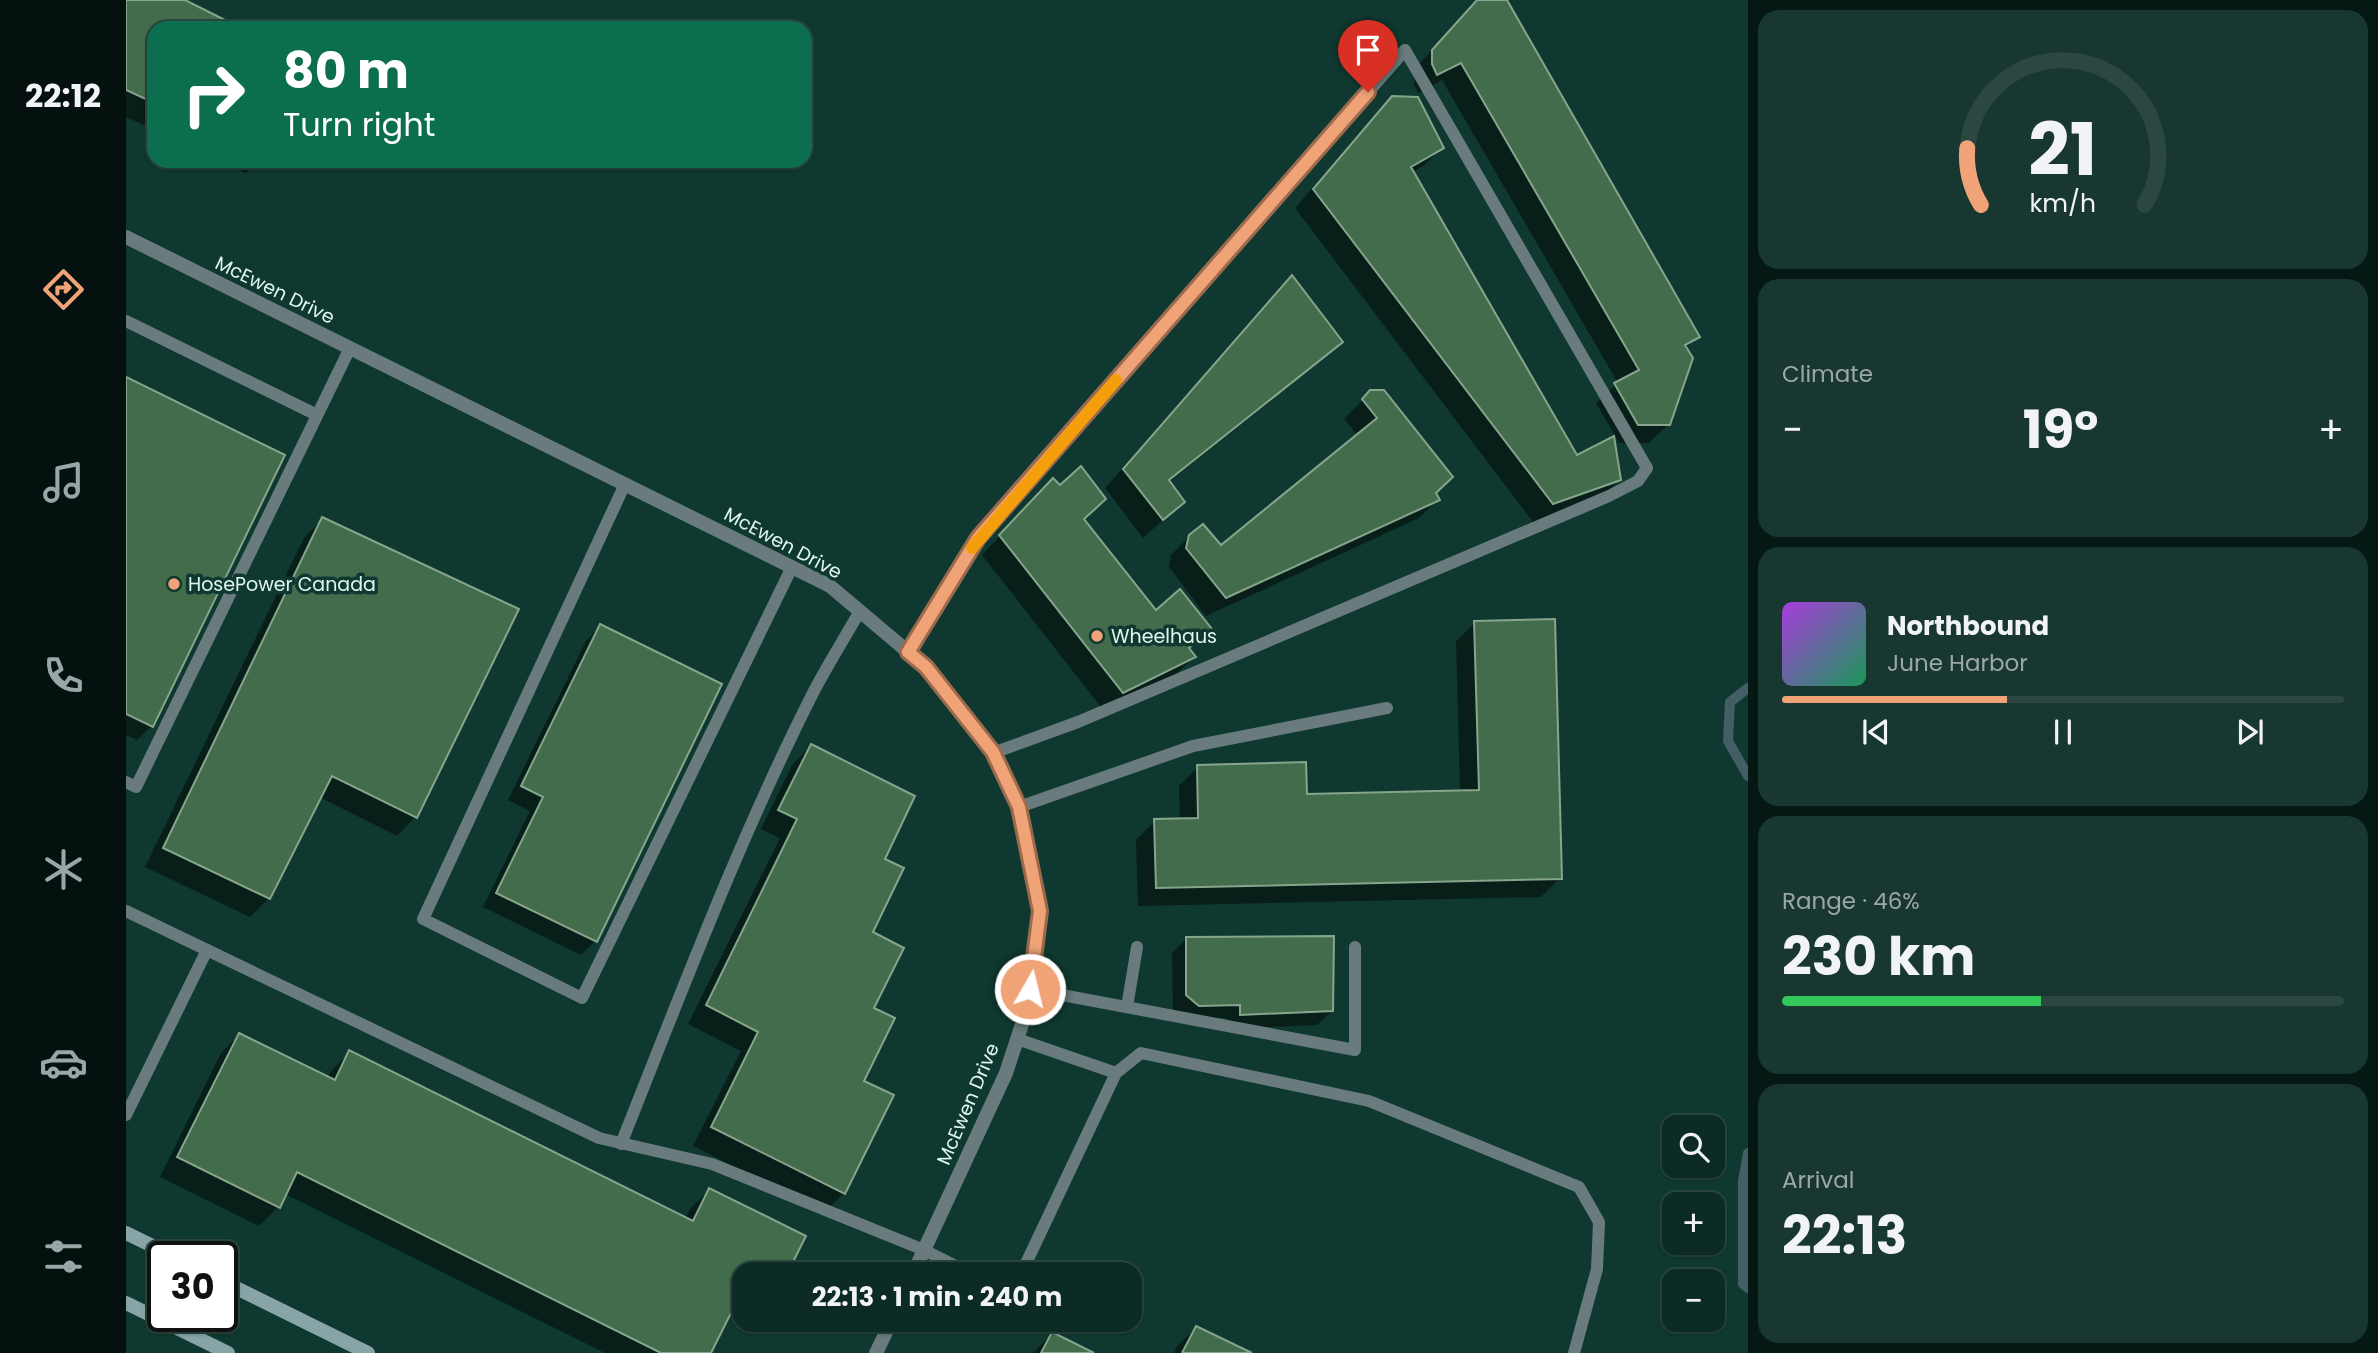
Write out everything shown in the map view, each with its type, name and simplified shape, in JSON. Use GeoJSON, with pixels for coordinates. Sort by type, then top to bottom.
{"type":"FeatureCollection","features":[{"type":"Feature","properties":{"kind":"main road"},"geometry":{"type":"LineString","coordinates":[[126,1233],[147,1243]]}},
{"type":"Feature","properties":{"kind":"main road"},"geometry":{"type":"LineString","coordinates":[[238,1289],[368,1353]]}},
{"type":"Feature","properties":{"kind":"main road"},"geometry":{"type":"LineString","coordinates":[[126,1303],[228,1353]]}},
{"type":"Feature","properties":{"kind":"street","name":"McEwen Drive"},"geometry":{"type":"LineString","coordinates":[[126,237],[830,586],[926,667],[993,752],[1019,807],[1040,911],[1029,1003],[1006,1073],[918,1262]]}},
{"type":"Feature","properties":{"kind":"street"},"geometry":{"type":"LineString","coordinates":[[876,1353],[886,1332]]}},
{"type":"Feature","properties":{"kind":"lane"},"geometry":{"type":"LineString","coordinates":[[908,652],[978,538],[1405,50],[1647,468],[1638,481],[1609,496],[1078,722],[993,752]]}},
{"type":"Feature","properties":{"kind":"lane"},"geometry":{"type":"LineString","coordinates":[[126,321],[317,415]]}},
{"type":"Feature","properties":{"kind":"lane"},"geometry":{"type":"LineString","coordinates":[[126,782],[136,787],[350,348]]}},
{"type":"Feature","properties":{"kind":"lane"},"geometry":{"type":"LineString","coordinates":[[625,484],[423,919],[557,986],[582,998],[792,567]]}},
{"type":"Feature","properties":{"kind":"lane"},"geometry":{"type":"LineString","coordinates":[[621,1144],[710,920],[768,789],[816,688],[860,611]]}},
{"type":"Feature","properties":{"kind":"lane"},"geometry":{"type":"LineString","coordinates":[[1019,807],[1193,746],[1387,708]]}},
{"type":"Feature","properties":{"kind":"lane"},"geometry":{"type":"LineString","coordinates":[[126,911],[599,1138],[712,1164],[948,1262]]}},
{"type":"Feature","properties":{"kind":"lane"},"geometry":{"type":"LineString","coordinates":[[1127,1007],[1137,947]]}},
{"type":"Feature","properties":{"kind":"lane"},"geometry":{"type":"LineString","coordinates":[[1030,989],[1355,1050],[1355,947]]}},
{"type":"Feature","properties":{"kind":"lane"},"geometry":{"type":"LineString","coordinates":[[126,1115],[207,950]]}},
{"type":"Feature","properties":{"kind":"lane"},"geometry":{"type":"LineString","coordinates":[[1017,1040],[1116,1073]]}},
{"type":"Feature","properties":{"kind":"lane"},"geometry":{"type":"LineString","coordinates":[[1027,1262],[1116,1073],[1141,1053],[1369,1101],[1579,1187],[1599,1222],[1597,1269],[1574,1353]]}},
{"type":"Feature","properties":{"kind":"building"},"geometry":{"type":"Polygon","coordinates":[[[126,0],[185,0],[227,21],[147,21],[147,100],[126,90],[126,0]]]}},
{"type":"Feature","properties":{"kind":"building"},"geometry":{"type":"Polygon","coordinates":[[[1477,0],[1507,0],[1700,337],[1685,345],[1693,358],[1670,425],[1638,425],[1614,383],[1639,370],[1461,63],[1437,75],[1432,64],[1432,50],[1477,0]]]}},
{"type":"Feature","properties":{"kind":"building"},"geometry":{"type":"Polygon","coordinates":[[[1392,96],[1418,97],[1444,148],[1411,167],[1577,455],[1614,436],[1621,480],[1553,504],[1313,189],[1392,96]]]}},
{"type":"Feature","properties":{"kind":"building"},"geometry":{"type":"Polygon","coordinates":[[[1292,275],[1343,342],[1169,480],[1185,502],[1163,520],[1123,469],[1292,275]]]}},
{"type":"Feature","properties":{"kind":"building","name":"HosePower Canada"},"geometry":{"type":"Polygon","coordinates":[[[126,377],[285,455],[153,727],[126,714],[126,377]]]}},
{"type":"Feature","properties":{"kind":"building"},"geometry":{"type":"Polygon","coordinates":[[[1370,390],[1384,390],[1453,477],[1436,493],[1440,500],[1226,598],[1186,548],[1189,535],[1203,524],[1221,545],[1377,418],[1362,399],[1370,390]]]}},
{"type":"Feature","properties":{"kind":"building"},"geometry":{"type":"Polygon","coordinates":[[[1081,466],[1106,499],[1084,519],[1156,610],[1180,589],[1212,629],[1189,648],[1196,657],[1123,693],[999,535],[1053,478],[1060,485],[1081,466]]]}},
{"type":"Feature","properties":{"kind":"building"},"geometry":{"type":"Polygon","coordinates":[[[322,517],[519,609],[417,818],[332,776],[270,899],[163,848],[322,517]]]}},
{"type":"Feature","properties":{"kind":"building"},"geometry":{"type":"Polygon","coordinates":[[[1555,619],[1562,879],[1156,888],[1154,819],[1198,818],[1197,765],[1306,762],[1307,794],[1479,790],[1474,621],[1555,619]]]}},
{"type":"Feature","properties":{"kind":"building"},"geometry":{"type":"Polygon","coordinates":[[[600,624],[722,684],[597,942],[496,893],[543,797],[521,786],[600,624]]]}},
{"type":"Feature","properties":{"kind":"building"},"geometry":{"type":"Polygon","coordinates":[[[811,744],[915,796],[885,859],[904,868],[873,932],[904,948],[874,1008],[895,1018],[864,1081],[894,1095],[845,1194],[711,1127],[758,1032],[706,1005],[797,819],[778,810],[811,744]]]}},
{"type":"Feature","properties":{"kind":"building"},"geometry":{"type":"Polygon","coordinates":[[[1334,936],[1333,1011],[1240,1015],[1240,1005],[1199,1006],[1186,995],[1186,937],[1334,936]]]}},
{"type":"Feature","properties":{"kind":"building"},"geometry":{"type":"Polygon","coordinates":[[[239,1033],[335,1080],[349,1050],[693,1221],[709,1188],[806,1236],[793,1262],[732,1262],[732,1311],[711,1353],[661,1353],[297,1172],[280,1208],[177,1157],[239,1033]]]}},
{"type":"Feature","properties":{"kind":"building"},"geometry":{"type":"Polygon","coordinates":[[[1196,1326],[1252,1353],[1182,1353],[1196,1326]]]}},
{"type":"Feature","properties":{"kind":"building"},"geometry":{"type":"Polygon","coordinates":[[[1052,1332],[1094,1353],[1041,1353],[1052,1332]]]}},
{"type":"Feature","properties":{"kind":"waterway"},"geometry":{"type":"LineString","coordinates":[[1748,688],[1730,702],[1728,741],[1748,776]]}},
{"type":"Feature","properties":{"kind":"waterway"},"geometry":{"type":"LineString","coordinates":[[1748,1153],[1743,1181],[1743,1284],[1748,1288]]}},
{"type":"Feature","properties":{"kind":"slow traffic"},"geometry":{"type":"LineString","coordinates":[[972,548],[1116,380]]}},
{"type":"Feature","properties":{"kind":"place","name":"HosePower Canada"},"geometry":{"type":"Point","coordinates":[174,584]}},
{"type":"Feature","properties":{"kind":"place","name":"Wheelhaus"},"geometry":{"type":"Point","coordinates":[1097,636]}},
{"type":"Feature","properties":{"kind":"route"},"geometry":{"type":"LineString","coordinates":[[1030,989],[1040,911],[1019,807],[993,752],[926,667],[908,652],[978,538],[1368,92]]}}]}
